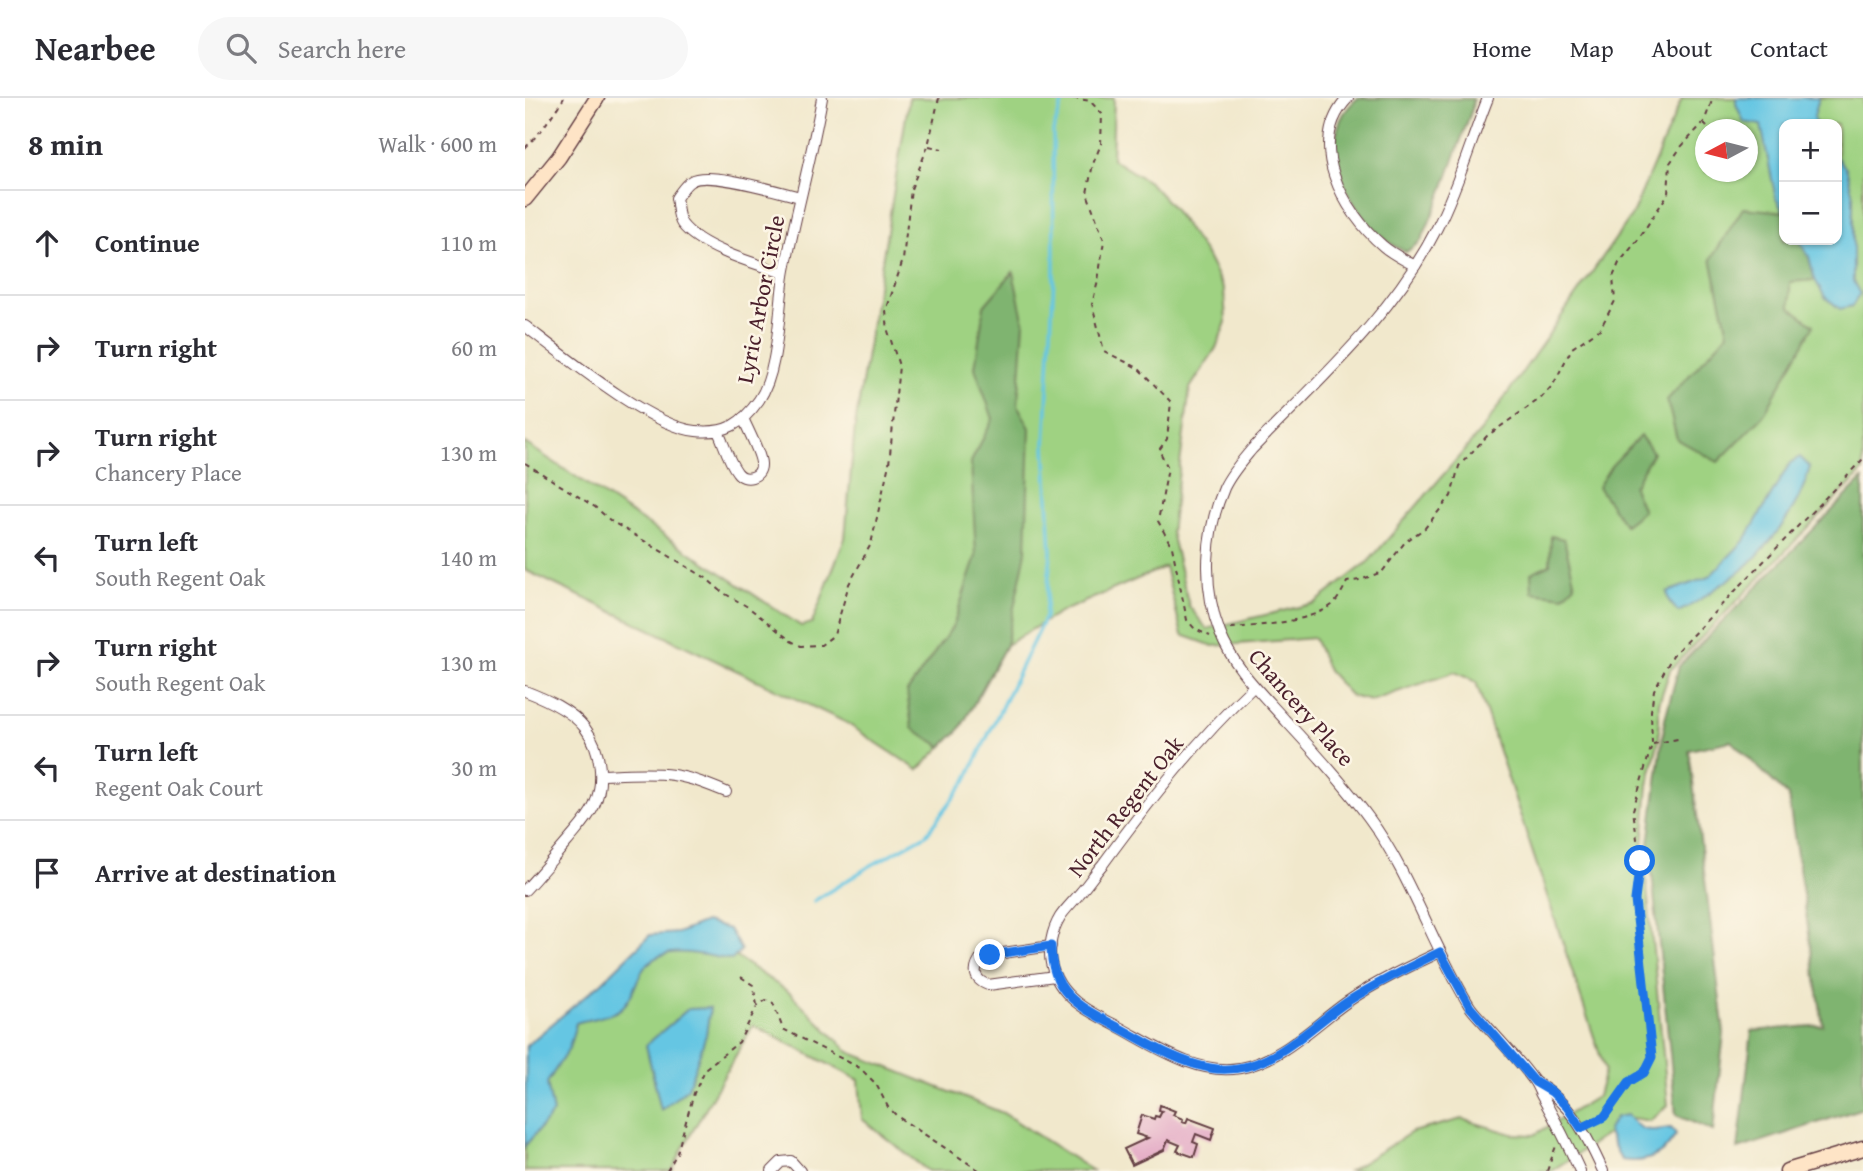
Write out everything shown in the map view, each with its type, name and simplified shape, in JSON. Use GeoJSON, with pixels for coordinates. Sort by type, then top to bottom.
{"type":"FeatureCollection","features":[{"type":"Feature","properties":{"kind":"street"},"geometry":{"type":"LineString","coordinates":[[525,199],[559,157],[597,98]]}},
{"type":"Feature","properties":{"kind":"street","name":"Lyric Arbor Circle"},"geometry":{"type":"LineString","coordinates":[[718,431],[734,426],[743,418],[760,398],[769,377],[784,273],[822,98]]}},
{"type":"Feature","properties":{"kind":"street"},"geometry":{"type":"LineString","coordinates":[[1347,98],[1332,121],[1329,158],[1335,180],[1362,225],[1384,247],[1415,266]]}},
{"type":"Feature","properties":{"kind":"street","name":"Chancery Place"},"geometry":{"type":"LineString","coordinates":[[1488,98],[1438,227],[1394,298],[1364,335],[1252,449],[1225,485],[1214,520],[1208,558],[1210,594],[1220,634],[1253,687],[1285,719],[1371,820],[1397,864],[1470,1007],[1535,1082],[1580,1171]]}},
{"type":"Feature","properties":{"kind":"street"},"geometry":{"type":"LineString","coordinates":[[784,273],[748,262],[689,232],[680,222],[676,198],[691,181],[705,177],[720,178],[800,197]]}},
{"type":"Feature","properties":{"kind":"street"},"geometry":{"type":"LineString","coordinates":[[525,326],[621,396],[672,426],[694,431],[718,431],[737,473],[745,478],[753,477],[760,471],[761,463],[743,418]]}},
{"type":"Feature","properties":{"kind":"street","name":"North Regent Oak"},"geometry":{"type":"LineString","coordinates":[[1055,976],[1051,962],[1051,946],[1060,918],[1145,807],[1210,729],[1253,687]]}},
{"type":"Feature","properties":{"kind":"street"},"geometry":{"type":"LineString","coordinates":[[525,691],[553,703],[585,728],[599,761],[601,775],[600,793],[593,809],[525,890]]}},
{"type":"Feature","properties":{"kind":"street"},"geometry":{"type":"LineString","coordinates":[[601,775],[673,775],[726,792]]}},
{"type":"Feature","properties":{"kind":"street"},"geometry":{"type":"LineString","coordinates":[[1051,946],[983,956],[976,967],[979,982],[988,985],[1055,976],[1064,990],[1082,1008],[1167,1053],[1211,1068],[1238,1069],[1265,1061],[1347,1002],[1389,977],[1440,952]]}},
{"type":"Feature","properties":{"kind":"street","name":"Chancery Place"},"geometry":{"type":"LineString","coordinates":[[1535,1082],[1552,1092],[1567,1107],[1603,1171]]}},
{"type":"Feature","properties":{"kind":"street"},"geometry":{"type":"LineString","coordinates":[[1787,1171],[1863,1147]]}},
{"type":"Feature","properties":{"kind":"street"},"geometry":{"type":"LineString","coordinates":[[772,1171],[781,1162],[791,1161],[800,1171]]}},
{"type":"Feature","properties":{"kind":"path"},"geometry":{"type":"LineString","coordinates":[[525,148],[541,131],[564,98]]}},
{"type":"Feature","properties":{"kind":"path"},"geometry":{"type":"LineString","coordinates":[[525,463],[706,578],[791,641],[801,646],[821,645],[834,635],[849,584],[871,544],[889,464],[899,366],[888,331],[886,311],[903,260],[911,189],[928,146],[939,98]]}},
{"type":"Feature","properties":{"kind":"path"},"geometry":{"type":"LineString","coordinates":[[1073,98],[1090,101],[1102,114],[1101,144],[1093,164],[1087,193],[1104,240],[1092,304],[1104,351],[1137,368],[1171,402],[1167,439],[1159,450],[1168,468],[1158,521],[1172,547],[1187,620],[1195,629],[1213,637],[1231,628],[1271,625],[1321,612],[1334,603],[1347,582],[1382,572],[1405,542],[1425,528],[1451,496],[1459,466],[1487,436],[1541,398],[1553,385],[1572,348],[1600,329],[1615,301],[1613,277],[1619,263],[1637,242],[1668,194],[1670,163],[1695,132]]}},
{"type":"Feature","properties":{"kind":"path"},"geometry":{"type":"LineString","coordinates":[[1705,119],[1713,98]]}},
{"type":"Feature","properties":{"kind":"path"},"geometry":{"type":"LineString","coordinates":[[928,146],[942,149]]}},
{"type":"Feature","properties":{"kind":"path"},"geometry":{"type":"LineString","coordinates":[[1581,1128],[1604,1117],[1629,1082],[1644,1073],[1652,1057],[1635,900],[1640,861],[1633,810],[1652,744],[1651,711],[1654,690],[1673,655],[1863,459]]}},
{"type":"Feature","properties":{"kind":"path"},"geometry":{"type":"LineString","coordinates":[[1652,744],[1682,738]]}},
{"type":"Feature","properties":{"kind":"path"},"geometry":{"type":"LineString","coordinates":[[741,977],[753,985],[758,1006]]}},
{"type":"Feature","properties":{"kind":"path"},"geometry":{"type":"LineString","coordinates":[[667,1171],[677,1153],[694,1093],[706,1068],[739,1042],[758,1006],[767,1000],[773,1003],[783,1029],[860,1068],[876,1084],[888,1107],[898,1117],[980,1171]]}},
{"type":"Feature","properties":{"kind":"path"},"geometry":{"type":"LineString","coordinates":[[1547,1171],[1558,1141],[1564,1137]]}},
{"type":"Feature","properties":{"kind":"green space"},"geometry":{"type":"Polygon","coordinates":[[[909,98],[1114,98],[1112,159],[1150,183],[1171,206],[1205,253],[1224,290],[1226,322],[1216,348],[1190,388],[1171,532],[1189,606],[1207,629],[1315,603],[1369,561],[1482,430],[1632,215],[1682,98],[1863,98],[1863,471],[1670,670],[1659,703],[1659,739],[1648,785],[1643,845],[1668,1105],[1650,1121],[1632,1118],[1551,1171],[1349,1171],[1412,1132],[1462,1119],[1512,1134],[1534,1135],[1598,1096],[1605,1070],[1476,682],[1455,672],[1371,701],[1351,696],[1328,671],[1314,638],[1213,646],[1182,635],[1165,567],[1061,612],[1006,645],[960,729],[918,770],[845,722],[525,570],[525,443],[801,626],[812,623],[845,538],[855,426],[909,98]]]}},
{"type":"Feature","properties":{"kind":"green space"},"geometry":{"type":"Polygon","coordinates":[[[1358,98],[1473,99],[1472,109],[1441,195],[1421,241],[1406,252],[1370,225],[1355,205],[1344,183],[1337,159],[1336,137],[1343,116],[1358,98]]]}},
{"type":"Feature","properties":{"kind":"green space"},"geometry":{"type":"Polygon","coordinates":[[[1743,208],[1779,212],[1779,245],[1802,245],[1809,257],[1815,280],[1790,282],[1790,307],[1814,325],[1763,416],[1718,462],[1677,439],[1667,400],[1728,333],[1711,259],[1743,208]]]}},
{"type":"Feature","properties":{"kind":"green space"},"geometry":{"type":"Polygon","coordinates":[[[1013,272],[1024,323],[1018,406],[1030,428],[1026,552],[1006,645],[960,729],[942,747],[912,728],[907,692],[953,626],[976,556],[971,462],[993,419],[975,368],[984,306],[1013,272]]]}},
{"type":"Feature","properties":{"kind":"green space"},"geometry":{"type":"Polygon","coordinates":[[[1640,436],[1653,452],[1633,487],[1643,511],[1625,525],[1598,487],[1611,466],[1640,436]]]}},
{"type":"Feature","properties":{"kind":"green space"},"geometry":{"type":"Polygon","coordinates":[[[1863,479],[1863,1108],[1738,1149],[1752,1031],[1823,1025],[1788,796],[1731,741],[1689,750],[1724,1033],[1713,1131],[1676,1115],[1649,844],[1665,719],[1679,666],[1863,479]]]}},
{"type":"Feature","properties":{"kind":"green space"},"geometry":{"type":"Polygon","coordinates":[[[1551,536],[1564,539],[1575,585],[1564,596],[1532,592],[1531,573],[1550,564],[1551,536]]]}},
{"type":"Feature","properties":{"kind":"green space"},"geometry":{"type":"Polygon","coordinates":[[[645,946],[720,946],[790,993],[849,1052],[1003,1113],[1093,1171],[928,1171],[862,1119],[859,1080],[753,1025],[672,1171],[525,1171],[525,1108],[564,1030],[645,946]]]}},
{"type":"Feature","properties":{"kind":"water"},"geometry":{"type":"Polygon","coordinates":[[[1736,98],[1819,98],[1814,119],[1779,119],[1779,204],[1761,125],[1758,124],[1758,119],[1743,119],[1736,98]]]}},
{"type":"Feature","properties":{"kind":"water"},"geometry":{"type":"Polygon","coordinates":[[[1842,164],[1846,168],[1853,195],[1853,281],[1860,294],[1852,306],[1840,309],[1825,297],[1815,280],[1809,257],[1802,245],[1842,245],[1842,164]]]}},
{"type":"Feature","properties":{"kind":"water"},"geometry":{"type":"Polygon","coordinates":[[[1800,457],[1810,467],[1806,480],[1794,506],[1769,542],[1742,570],[1678,612],[1669,601],[1667,592],[1709,577],[1745,540],[1790,463],[1800,457]]]}},
{"type":"Feature","properties":{"kind":"water"},"geometry":{"type":"Polygon","coordinates":[[[705,922],[729,929],[741,950],[732,960],[694,953],[657,957],[640,975],[621,1008],[609,1015],[576,1023],[569,1048],[547,1083],[553,1113],[525,1146],[526,1046],[602,982],[650,935],[678,933],[705,922]]]}},
{"type":"Feature","properties":{"kind":"water"},"geometry":{"type":"Polygon","coordinates":[[[710,1008],[706,1035],[688,1088],[661,1110],[646,1045],[688,1009],[710,1008]]]}},
{"type":"Feature","properties":{"kind":"water"},"geometry":{"type":"Polygon","coordinates":[[[1627,1115],[1646,1130],[1671,1128],[1676,1134],[1666,1148],[1653,1157],[1638,1161],[1621,1160],[1607,1131],[1616,1117],[1627,1115]]]}},
{"type":"Feature","properties":{"kind":"building"},"geometry":{"type":"Polygon","coordinates":[[[1160,1105],[1175,1111],[1173,1115],[1183,1119],[1182,1122],[1186,1123],[1188,1118],[1215,1128],[1211,1140],[1196,1134],[1193,1142],[1198,1144],[1194,1157],[1177,1151],[1180,1145],[1168,1140],[1164,1150],[1132,1165],[1124,1149],[1148,1138],[1136,1134],[1142,1115],[1154,1119],[1155,1116],[1159,1117],[1162,1111],[1159,1110],[1160,1105]]]}},
{"type":"Feature","properties":{"kind":"waterway"},"geometry":{"type":"LineString","coordinates":[[814,901],[926,835],[966,781],[1045,617],[1051,553],[1045,445],[1054,276],[1053,131],[1064,98]]}},
{"type":"Feature","properties":{"kind":"route"},"geometry":{"type":"LineString","coordinates":[[990,955],[1051,946],[1051,962],[1055,976],[1064,990],[1082,1008],[1167,1053],[1194,1064],[1238,1069],[1265,1061],[1347,1002],[1389,977],[1440,952],[1470,1007],[1535,1082],[1552,1092],[1567,1107],[1581,1128],[1604,1117],[1629,1082],[1644,1073],[1652,1057],[1635,900],[1640,861]]}}]}
